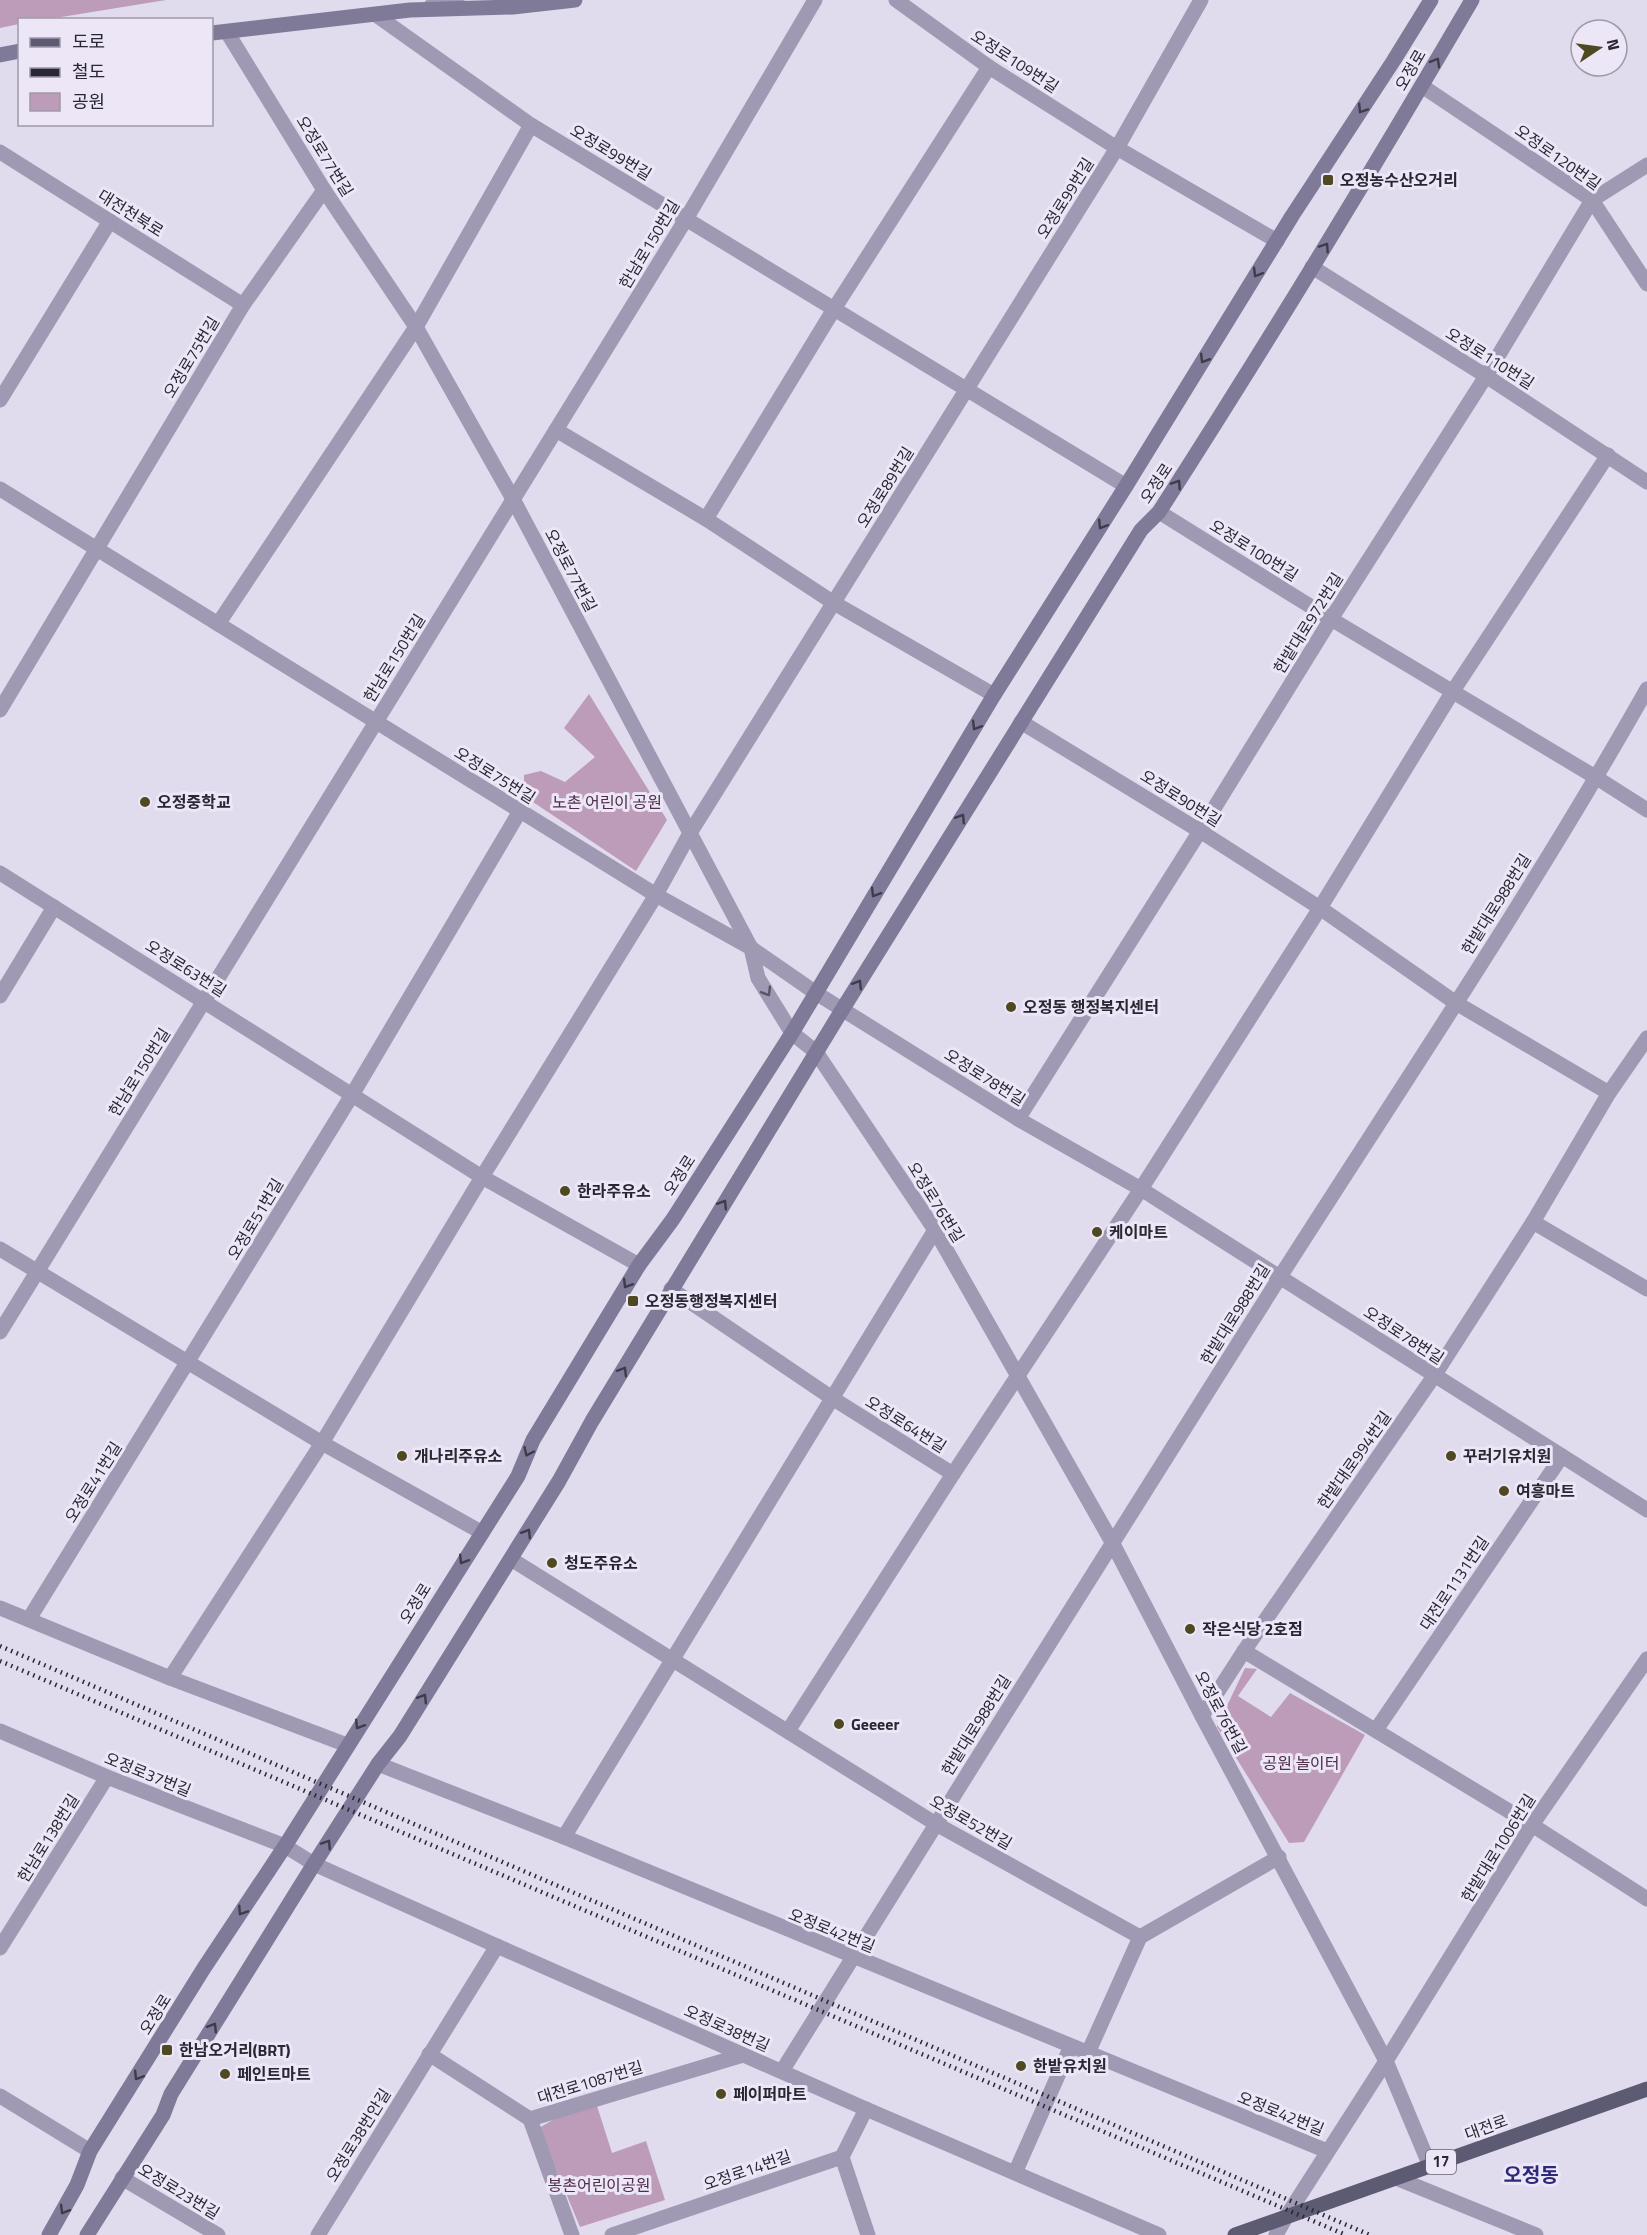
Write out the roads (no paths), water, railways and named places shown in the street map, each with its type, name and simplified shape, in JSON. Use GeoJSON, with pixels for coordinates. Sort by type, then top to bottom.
{"type":"FeatureCollection","features":[{"type":"Feature","properties":{"kind":"main road"},"geometry":{"type":"LineString","coordinates":[[219,32],[410,10],[513,7],[575,0]]}},
{"type":"Feature","properties":{"kind":"main road","name":"오정로"},"geometry":{"type":"LineString","coordinates":[[49,2235],[71,2197],[90,2151],[518,1476],[533,1440],[639,1265],[673,1219],[792,1033],[994,695],[1277,241],[1431,0]]}},
{"type":"Feature","properties":{"kind":"main road","name":"오정로"},"geometry":{"type":"LineString","coordinates":[[87,2235],[164,2115],[171,2094],[314,1864],[378,1764],[400,1736],[511,1559],[671,1289],[1021,722],[1141,530],[1159,512],[1263,349],[1472,0]]}},
{"type":"Feature","properties":{"kind":"main road"},"geometry":{"type":"LineString","coordinates":[[0,55],[18,51]]}},
{"type":"Feature","properties":{"kind":"main road","name":"대전로"},"geometry":{"type":"LineString","coordinates":[[1235,2235],[1647,2089]]}},
{"type":"Feature","properties":{"kind":"street"},"geometry":{"type":"LineString","coordinates":[[410,10],[457,0]]}},
{"type":"Feature","properties":{"kind":"street"},"geometry":{"type":"LineString","coordinates":[[513,7],[534,0]]}},
{"type":"Feature","properties":{"kind":"street","name":"한남로150번길"},"geometry":{"type":"LineString","coordinates":[[0,1332],[686,219],[815,0]]}},
{"type":"Feature","properties":{"kind":"street","name":"오정로109번길"},"geometry":{"type":"LineString","coordinates":[[896,0],[989,67],[1118,148],[1277,241]]}},
{"type":"Feature","properties":{"kind":"street"},"geometry":{"type":"LineString","coordinates":[[1118,148],[1201,0]]}},
{"type":"Feature","properties":{"kind":"street","name":"오정로99번길"},"geometry":{"type":"LineString","coordinates":[[376,15],[531,125],[1126,486]]}},
{"type":"Feature","properties":{"kind":"street","name":"오정로77번길"},"geometry":{"type":"LineString","coordinates":[[219,32],[416,327],[513,499],[751,948]]}},
{"type":"Feature","properties":{"kind":"street"},"geometry":{"type":"LineString","coordinates":[[706,519],[834,309],[989,67]]}},
{"type":"Feature","properties":{"kind":"street","name":"오정로120번길"},"geometry":{"type":"LineString","coordinates":[[1422,86],[1592,200],[1647,284]]}},
{"type":"Feature","properties":{"kind":"street"},"geometry":{"type":"LineString","coordinates":[[218,624],[416,327],[531,125]]}},
{"type":"Feature","properties":{"kind":"street","name":"오정로99번길"},"geometry":{"type":"LineString","coordinates":[[967,390],[1118,148]]}},
{"type":"Feature","properties":{"kind":"street","name":"대전천북로"},"geometry":{"type":"LineString","coordinates":[[0,152],[243,305]]}},
{"type":"Feature","properties":{"kind":"street","name":"한밭대로972번길"},"geometry":{"type":"LineString","coordinates":[[1018,1119],[1486,376],[1592,200],[1647,165]]}},
{"type":"Feature","properties":{"kind":"street","name":"오정로75번길"},"geometry":{"type":"LineString","coordinates":[[96,549],[243,305],[324,190]]}},
{"type":"Feature","properties":{"kind":"street"},"geometry":{"type":"LineString","coordinates":[[0,400],[110,221]]}},
{"type":"Feature","properties":{"kind":"street","name":"오정로110번길"},"geometry":{"type":"LineString","coordinates":[[1312,267],[1486,376],[1647,482]]}},
{"type":"Feature","properties":{"kind":"street","name":"오정로89번길"},"geometry":{"type":"LineString","coordinates":[[834,603],[967,390]]}},
{"type":"Feature","properties":{"kind":"street"},"geometry":{"type":"LineString","coordinates":[[556,430],[706,519],[834,603],[994,695]]}},
{"type":"Feature","properties":{"kind":"street"},"geometry":{"type":"LineString","coordinates":[[1017,1376],[1142,1189],[1320,908],[1453,692],[1608,455]]}},
{"type":"Feature","properties":{"kind":"street","name":"오정로75번길"},"geometry":{"type":"LineString","coordinates":[[0,489],[656,895],[751,948],[816,993]]}},
{"type":"Feature","properties":{"kind":"street","name":"오정로100번길"},"geometry":{"type":"LineString","coordinates":[[1159,512],[1647,810]]}},
{"type":"Feature","properties":{"kind":"street"},"geometry":{"type":"LineString","coordinates":[[0,710],[96,549]]}},
{"type":"Feature","properties":{"kind":"street"},"geometry":{"type":"LineString","coordinates":[[170,1678],[322,1443],[482,1177],[656,895],[690,833],[834,603]]}},
{"type":"Feature","properties":{"kind":"street","name":"한밭대로988번길"},"geometry":{"type":"LineString","coordinates":[[782,2071],[1112,1542],[1597,778],[1647,689]]}},
{"type":"Feature","properties":{"kind":"street","name":"오정로90번길"},"geometry":{"type":"LineString","coordinates":[[1021,722],[1200,831],[1320,908],[1456,1003],[1609,1093]]}},
{"type":"Feature","properties":{"kind":"street"},"geometry":{"type":"LineString","coordinates":[[352,1095],[520,811]]}},
{"type":"Feature","properties":{"kind":"street","name":"오정로63번길"},"geometry":{"type":"LineString","coordinates":[[0,873],[482,1177],[639,1265]]}},
{"type":"Feature","properties":{"kind":"street"},"geometry":{"type":"LineString","coordinates":[[0,996],[54,907]]}},
{"type":"Feature","properties":{"kind":"street","name":"오정로76번길"},"geometry":{"type":"LineString","coordinates":[[751,948],[758,978],[792,1033],[816,1052],[935,1230],[1112,1542],[1386,2061],[1430,2166]]}},
{"type":"Feature","properties":{"kind":"street"},"geometry":{"type":"LineString","coordinates":[[816,993],[842,1010]]}},
{"type":"Feature","properties":{"kind":"street","name":"오정로78번길"},"geometry":{"type":"LineString","coordinates":[[842,1010],[1018,1119],[1142,1189],[1647,1509]]}},
{"type":"Feature","properties":{"kind":"street","name":"한밭대로994번길"},"geometry":{"type":"LineString","coordinates":[[1202,1716],[1244,1651],[1434,1376],[1533,1222],[1609,1093],[1647,1038]]}},
{"type":"Feature","properties":{"kind":"street","name":"오정로51번길"},"geometry":{"type":"LineString","coordinates":[[189,1363],[352,1095]]}},
{"type":"Feature","properties":{"kind":"street"},"geometry":{"type":"LineString","coordinates":[[1533,1222],[1647,1289]]}},
{"type":"Feature","properties":{"kind":"street"},"geometry":{"type":"LineString","coordinates":[[564,1837],[935,1230]]}},
{"type":"Feature","properties":{"kind":"street"},"geometry":{"type":"LineString","coordinates":[[0,1249],[322,1443],[481,1532]]}},
{"type":"Feature","properties":{"kind":"street","name":"오정로64번길"},"geometry":{"type":"LineString","coordinates":[[671,1289],[832,1398],[952,1474],[1017,1376]]}},
{"type":"Feature","properties":{"kind":"street","name":"오정로41번길"},"geometry":{"type":"LineString","coordinates":[[29,1619],[189,1363]]}},
{"type":"Feature","properties":{"kind":"street","name":"대전로1131번길"},"geometry":{"type":"LineString","coordinates":[[1376,1730],[1562,1456]]}},
{"type":"Feature","properties":{"kind":"street"},"geometry":{"type":"LineString","coordinates":[[788,1731],[952,1474]]}},
{"type":"Feature","properties":{"kind":"street","name":"오정로52번길"},"geometry":{"type":"LineString","coordinates":[[511,1559],[936,1824],[1140,1937]]}},
{"type":"Feature","properties":{"kind":"street"},"geometry":{"type":"LineString","coordinates":[[0,1608],[170,1678],[347,1745]]}},
{"type":"Feature","properties":{"kind":"street"},"geometry":{"type":"LineString","coordinates":[[1244,1651],[1532,1825],[1647,1899]]}},
{"type":"Feature","properties":{"kind":"street","name":"한밭대로1006번길"},"geometry":{"type":"LineString","coordinates":[[1275,2235],[1532,1825],[1647,1659]]}},
{"type":"Feature","properties":{"kind":"street","name":"오정로37번길"},"geometry":{"type":"LineString","coordinates":[[0,1731],[107,1777],[285,1846]]}},
{"type":"Feature","properties":{"kind":"street","name":"오정로42번길"},"geometry":{"type":"LineString","coordinates":[[378,1764],[564,1837],[853,1958],[1327,2151]]}},
{"type":"Feature","properties":{"kind":"street","name":"한남로138번길"},"geometry":{"type":"LineString","coordinates":[[0,1948],[107,1777]]}},
{"type":"Feature","properties":{"kind":"street","name":"오정로38번길"},"geometry":{"type":"LineString","coordinates":[[285,1846],[314,1864],[497,1946],[1159,2235]]}},
{"type":"Feature","properties":{"kind":"street"},"geometry":{"type":"LineString","coordinates":[[1088,2053],[1140,1937],[1279,1857]]}},
{"type":"Feature","properties":{"kind":"street","name":"오정로38번안길"},"geometry":{"type":"LineString","coordinates":[[318,2235],[497,1946]]}},
{"type":"Feature","properties":{"kind":"street"},"geometry":{"type":"LineString","coordinates":[[1015,2173],[1071,2046]]}},
{"type":"Feature","properties":{"kind":"street"},"geometry":{"type":"LineString","coordinates":[[429,2054],[530,2119]]}},
{"type":"Feature","properties":{"kind":"street","name":"대전로1087번길"},"geometry":{"type":"LineString","coordinates":[[572,2235],[530,2119],[744,2055]]}},
{"type":"Feature","properties":{"kind":"street"},"geometry":{"type":"LineString","coordinates":[[0,2096],[90,2151]]}},
{"type":"Feature","properties":{"kind":"street"},"geometry":{"type":"LineString","coordinates":[[866,2109],[842,2157],[868,2235]]}},
{"type":"Feature","properties":{"kind":"street","name":"오정로14번길"},"geometry":{"type":"LineString","coordinates":[[612,2235],[842,2157]]}},
{"type":"Feature","properties":{"kind":"street","name":"오정로23번길"},"geometry":{"type":"LineString","coordinates":[[122,2178],[218,2235]]}},
{"type":"Feature","properties":{"kind":"street"},"geometry":{"type":"LineString","coordinates":[[1396,2178],[1536,2235]]}},
{"type":"Feature","properties":{"kind":"railway"},"geometry":{"type":"LineString","coordinates":[[0,1646],[1370,2235]]}},
{"type":"Feature","properties":{"kind":"railway"},"geometry":{"type":"LineString","coordinates":[[0,1661],[1346,2235]]}},
{"type":"Feature","properties":{"kind":"place","name":"오정농수산오거리"},"geometry":{"type":"Point","coordinates":[1328,180]}},
{"type":"Feature","properties":{"kind":"place","name":"오정중학교"},"geometry":{"type":"Point","coordinates":[145,802]}},
{"type":"Feature","properties":{"kind":"place","name":"오정동 행정복지센터"},"geometry":{"type":"Point","coordinates":[1011,1007]}},
{"type":"Feature","properties":{"kind":"place","name":"한라주유소"},"geometry":{"type":"Point","coordinates":[565,1191]}},
{"type":"Feature","properties":{"kind":"place","name":"케이마트"},"geometry":{"type":"Point","coordinates":[1097,1232]}},
{"type":"Feature","properties":{"kind":"place","name":"오정동행정복지센터"},"geometry":{"type":"Point","coordinates":[633,1301]}},
{"type":"Feature","properties":{"kind":"place","name":"개나리주유소"},"geometry":{"type":"Point","coordinates":[402,1456]}},
{"type":"Feature","properties":{"kind":"place","name":"꾸러기유치원"},"geometry":{"type":"Point","coordinates":[1451,1456]}},
{"type":"Feature","properties":{"kind":"place","name":"여흥마트"},"geometry":{"type":"Point","coordinates":[1504,1491]}},
{"type":"Feature","properties":{"kind":"place","name":"청도주유소"},"geometry":{"type":"Point","coordinates":[552,1563]}},
{"type":"Feature","properties":{"kind":"place","name":"작은식당 2호점"},"geometry":{"type":"Point","coordinates":[1190,1629]}},
{"type":"Feature","properties":{"kind":"place","name":"Geeeer"},"geometry":{"type":"Point","coordinates":[839,1724]}},
{"type":"Feature","properties":{"kind":"place","name":"한남오거리(BRT)"},"geometry":{"type":"Point","coordinates":[167,2050]}},
{"type":"Feature","properties":{"kind":"place","name":"한밭유치원"},"geometry":{"type":"Point","coordinates":[1021,2066]}},
{"type":"Feature","properties":{"kind":"place","name":"페인트마트"},"geometry":{"type":"Point","coordinates":[225,2074]}},
{"type":"Feature","properties":{"kind":"place","name":"페이퍼마트"},"geometry":{"type":"Point","coordinates":[721,2094]}},
{"type":"Feature","properties":{"kind":"district","name":"오정동"},"geometry":{"type":"Point","coordinates":[1531,2175]}},
{"type":"Feature","properties":{"kind":"park label","name":"노촌 어린이 공원"},"geometry":{"type":"Point","coordinates":[607,802]}},
{"type":"Feature","properties":{"kind":"park label","name":"공원 놀이터"},"geometry":{"type":"Point","coordinates":[1301,1763]}},
{"type":"Feature","properties":{"kind":"park label","name":"봉촌어린이공원"},"geometry":{"type":"Point","coordinates":[599,2185]}}]}
